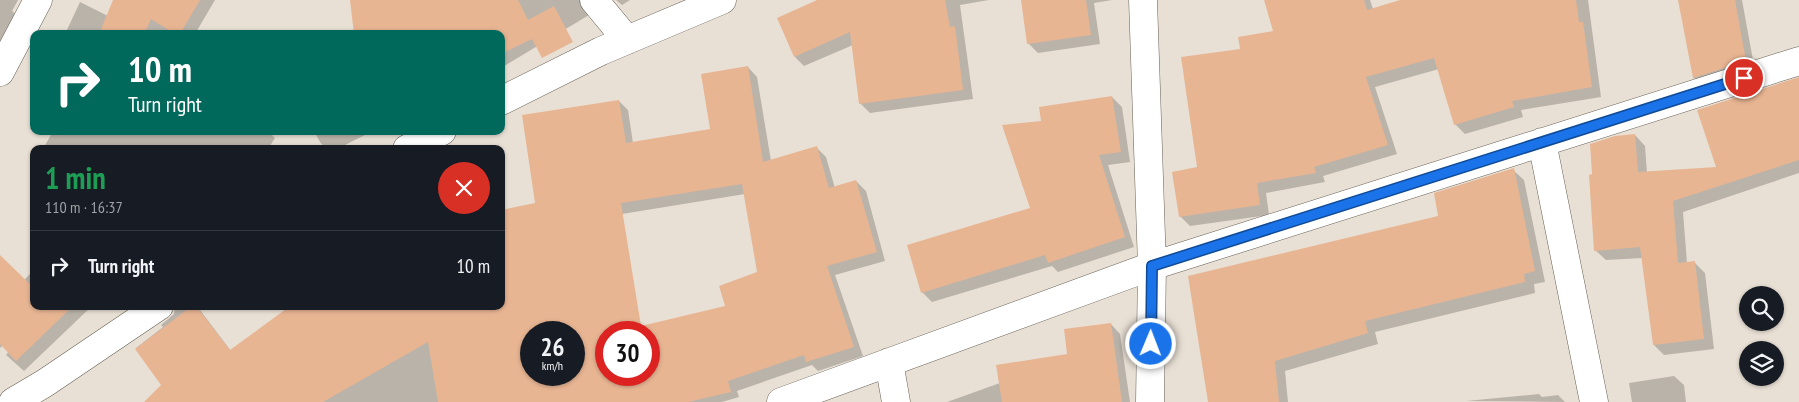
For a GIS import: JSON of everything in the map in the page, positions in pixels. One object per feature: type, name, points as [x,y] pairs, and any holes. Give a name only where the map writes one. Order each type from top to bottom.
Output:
[{"type":"street","points":[[0,72],[38,0]]},
{"type":"street","points":[[594,0],[627,40]]},
{"type":"street","points":[[505,99],[601,51],[722,0]]},
{"type":"street","points":[[1143,0],[1152,266],[1150,402]]},
{"type":"street","points":[[781,402],[1152,266],[1799,61]]},
{"type":"street","points":[[415,145],[434,135]]},
{"type":"street","points":[[1542,142],[1594,402]]},
{"type":"street","points":[[13,402],[45,383],[153,310]]},
{"type":"street","points":[[889,362],[896,402]]},
{"type":"building","points":[[113,0],[200,0],[182,30],[169,30],[151,19],[146,30],[101,30]]},
{"type":"building","points":[[350,0],[518,0],[528,20],[554,6],[573,42],[542,58],[532,39],[505,52],[505,30],[354,30]]},
{"type":"building","points":[[817,0],[945,0],[950,27],[955,26],[963,90],[859,104],[850,32],[794,57],[777,18]]},
{"type":"building","points":[[1021,0],[1086,0],[1091,35],[1027,44]]},
{"type":"building","points":[[1264,0],[1364,0],[1367,10],[1400,0],[1576,0],[1579,22],[1583,22],[1592,87],[1512,101],[1514,107],[1454,125],[1434,58],[1366,77],[1388,145],[1314,167],[1316,173],[1257,183],[1260,205],[1179,217],[1172,172],[1197,167],[1181,57],[1240,49],[1238,37],[1273,31]]},
{"type":"building","points":[[1678,0],[1735,0],[1746,61],[1693,78]]},
{"type":"building","points":[[748,66],[763,162],[817,146],[829,188],[856,180],[877,252],[827,266],[854,347],[806,362],[804,355],[728,381],[731,392],[688,402],[438,402],[428,342],[323,402],[144,402],[161,385],[135,349],[187,310],[199,310],[230,350],[285,310],[505,310],[505,209],[535,203],[522,115],[619,100],[626,143],[710,129],[701,74]],"holes":[[[742,184],[757,272],[719,286],[725,306],[660,321],[660,386],[595,386],[595,321],[640,321],[621,203]]]},
{"type":"building","points":[[1799,77],[1799,160],[1673,201],[1678,263],[1695,261],[1704,339],[1653,345],[1640,247],[1594,251],[1589,175],[1592,174],[1590,144],[1615,136],[1635,134],[1638,172],[1716,167],[1697,110]]},
{"type":"building","points":[[1112,96],[1121,152],[1099,155],[1125,237],[1048,263],[1045,255],[921,293],[907,245],[1030,208],[1002,125],[1041,121],[1039,107]]},
{"type":"building","points":[[1514,168],[1535,271],[1524,274],[1525,282],[1365,321],[1368,333],[1275,361],[1279,402],[1208,402],[1188,276],[1438,216],[1434,193]]},
{"type":"building","points":[[0,255],[30,284],[30,310],[69,310],[16,361],[0,344]]},
{"type":"building","points":[[1111,323],[1122,402],[1002,402],[996,365],[1067,354],[1064,329]]},
{"type":"route","points":[[1151,344],[1152,266],[1744,78]]}]
